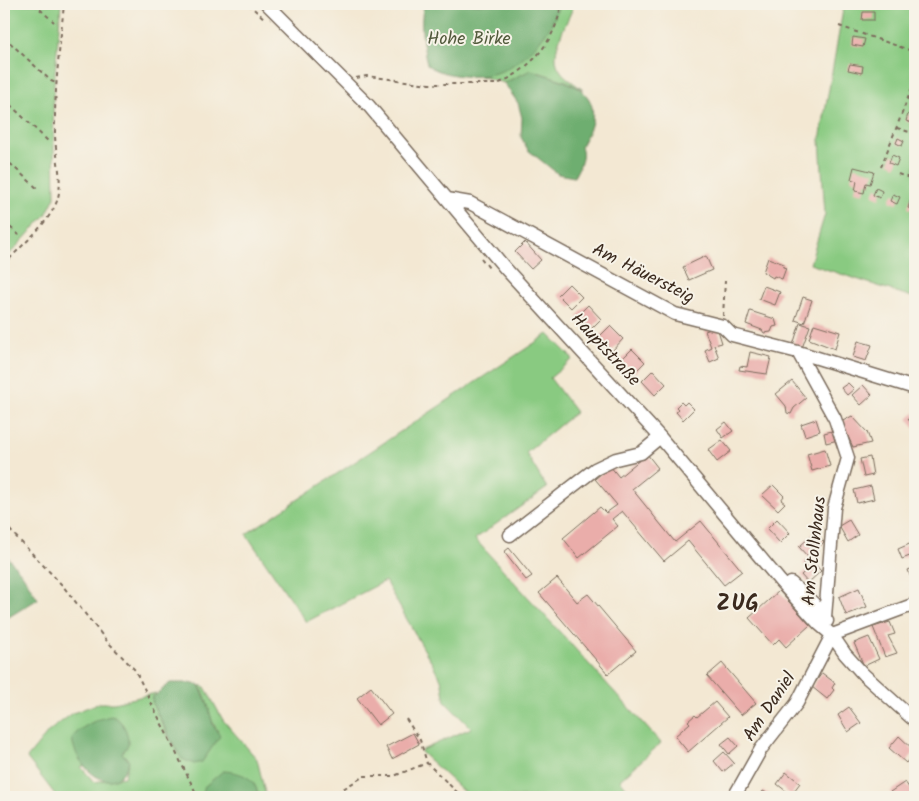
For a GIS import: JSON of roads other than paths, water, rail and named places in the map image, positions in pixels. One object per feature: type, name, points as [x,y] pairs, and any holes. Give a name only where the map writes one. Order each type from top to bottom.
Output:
[{"type":"street","name":"Hauptstraße","points":[[267,4],[344,79],[516,280],[660,437],[780,581],[819,624],[832,635],[845,654],[863,674],[915,721]]},
{"type":"street","name":"Am Häuersteig","points":[[447,199],[470,203],[675,314],[915,388]]},
{"type":"street","name":"Am Stollnhaus","points":[[798,352],[835,419],[848,458],[834,508],[825,617]]},
{"type":"street","points":[[510,534],[595,469],[616,458],[641,453],[660,437]]},
{"type":"street","points":[[780,581],[793,584],[825,617],[832,635],[915,604]]},
{"type":"street","name":"Am Daniel","points":[[734,797],[761,749],[797,704],[832,635]]},
{"type":"district","name":"ZUG","points":[[738,604]]},
{"type":"park label","name":"Hohe Birke","points":[[469,39]]}]
